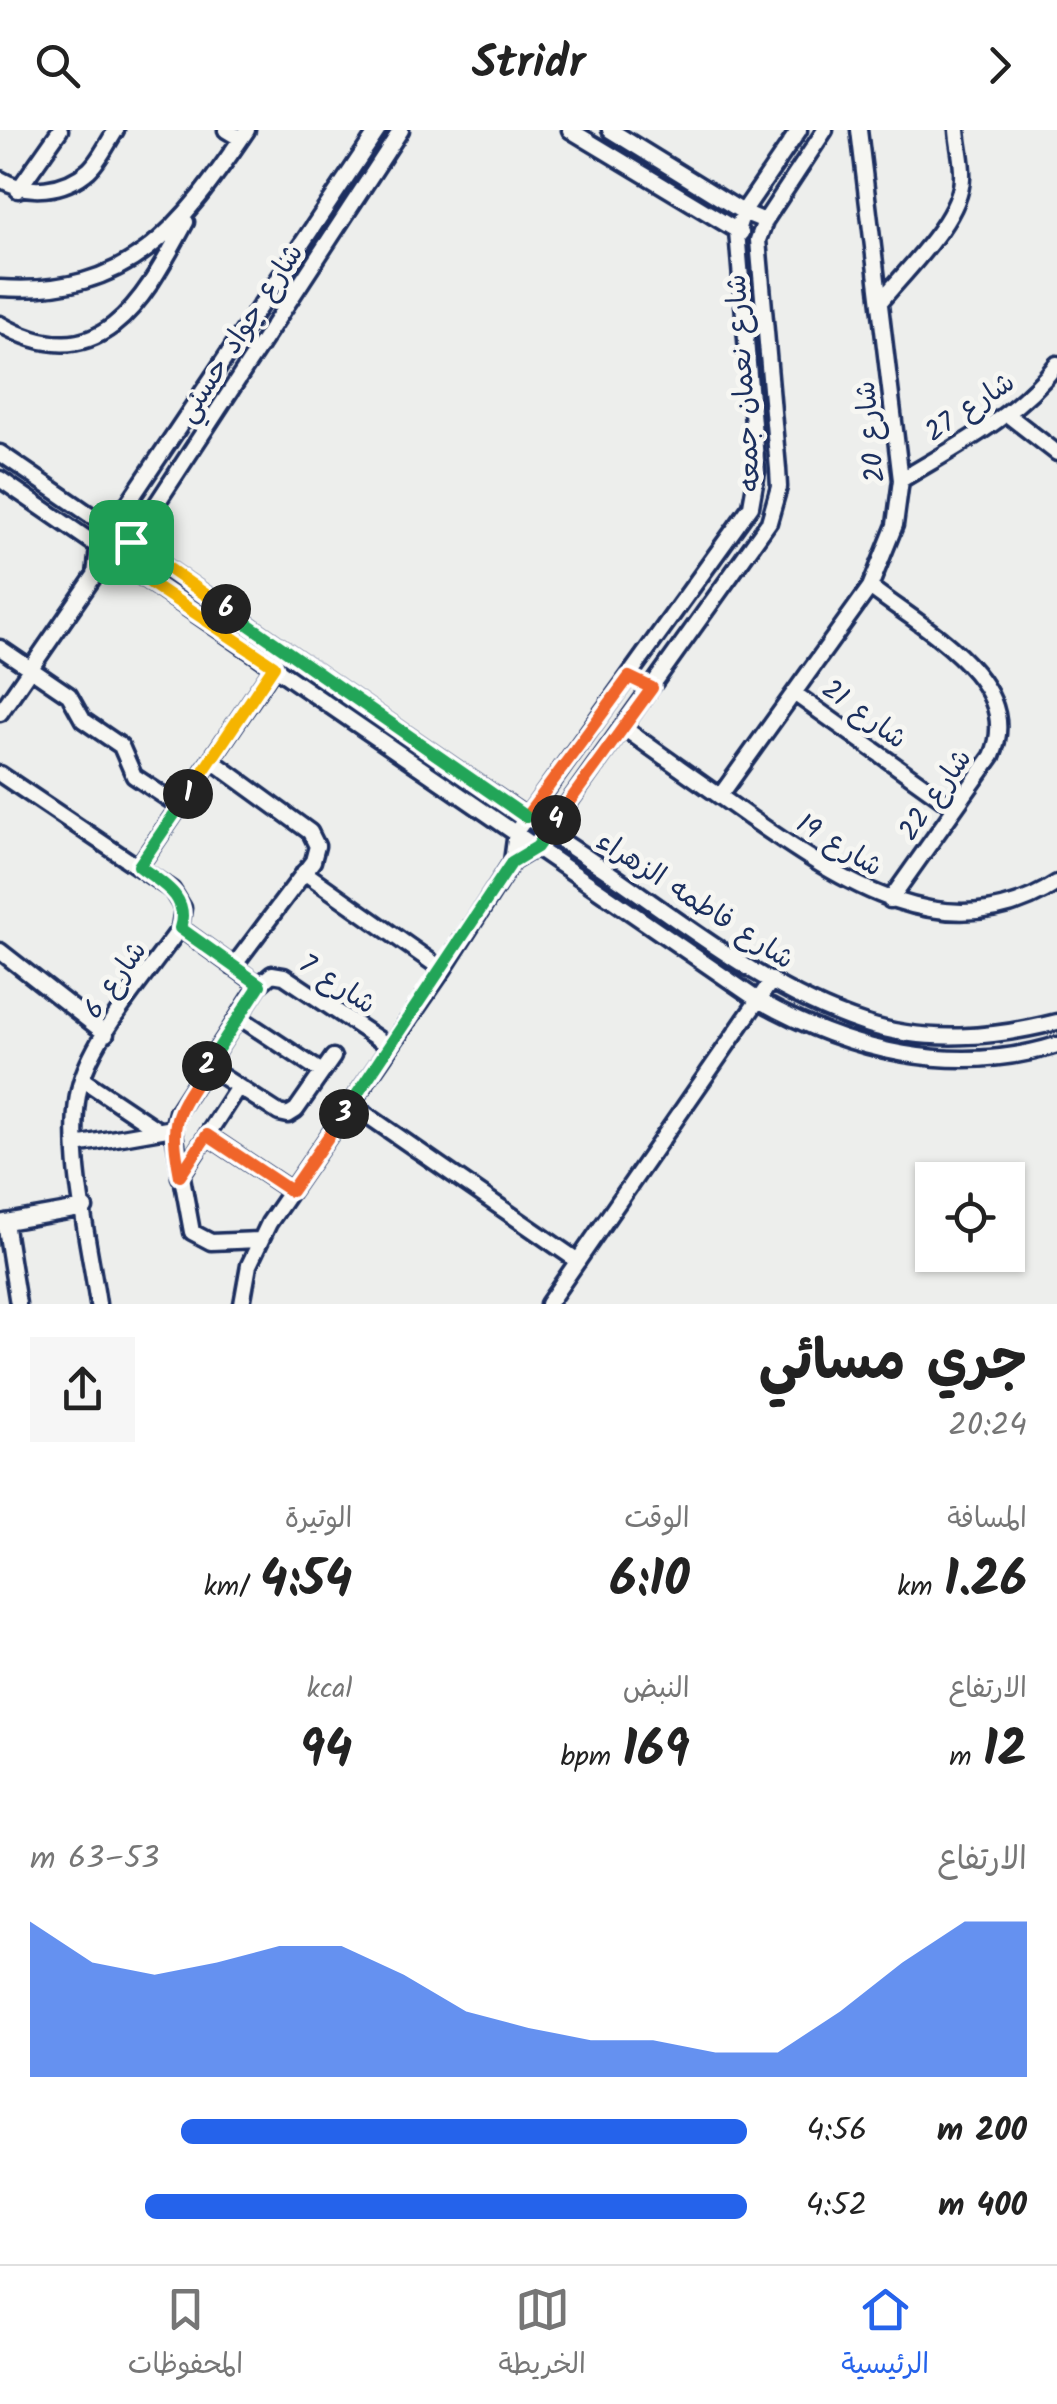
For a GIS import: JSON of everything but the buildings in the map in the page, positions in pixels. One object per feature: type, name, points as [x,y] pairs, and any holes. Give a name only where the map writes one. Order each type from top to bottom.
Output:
[{"type":"street","points":[[18,190],[60,130]]},
{"type":"street","points":[[0,179],[18,190],[56,186],[90,169],[116,130]]},
{"type":"street","points":[[0,324],[46,342],[70,342],[115,326],[148,291],[193,209],[244,135],[226,130]]},
{"type":"street","name":"شارع جواد حسني","points":[[98,548],[378,130]]},
{"type":"street","name":"شارع جواد حسني","points":[[118,561],[401,130]]},
{"type":"street","points":[[570,130],[758,240]]},
{"type":"street","points":[[610,130],[743,212],[765,221]]},
{"type":"street","name":"شارع نعمان جمعه","points":[[242,1304],[259,1240],[512,862],[516,832],[742,523],[756,489],[737,231],[743,212],[799,130]]},
{"type":"street","name":"شارع نعمان جمعه","points":[[512,862],[537,847],[769,522],[779,487],[758,240],[765,221],[825,130]]},
{"type":"street","name":"شارع 20","points":[[720,796],[870,587],[892,535],[901,480],[859,130]]},
{"type":"street","points":[[880,302],[934,236],[958,199],[962,180],[957,130]]},
{"type":"street","points":[[0,288],[49,288],[104,274],[152,246],[193,209]]},
{"type":"street","name":"شارع 27","points":[[901,480],[1008,415],[1034,393],[1057,364]]},
{"type":"street","points":[[1008,415],[1057,453]]},
{"type":"street","name":"شارع فاطمه الزهراء","points":[[0,452],[526,818],[772,980],[860,1022],[909,1034],[968,1037],[1057,1022]]},
{"type":"street","name":"شارع فاطمه الزهراء","points":[[0,479],[758,1000],[831,1036],[894,1053],[990,1057],[1053,1051]]},
{"type":"street","points":[[95,575],[98,548]]},
{"type":"street","points":[[0,713],[95,575],[118,561]]},
{"type":"street","name":"شارع 22","points":[[870,587],[978,672],[995,698],[999,713],[997,744],[890,900]]},
{"type":"street","points":[[665,627],[689,638]]},
{"type":"street","points":[[0,648],[69,695],[83,720],[121,746],[134,776],[179,806]]},
{"type":"street","points":[[139,866],[274,666]]},
{"type":"street","points":[[629,677],[652,688]]},
{"type":"street","name":"شارع 21","points":[[794,693],[955,808]]},
{"type":"street","name":"شارع 19","points":[[624,728],[841,880],[890,900],[926,908],[988,908],[1022,901],[1057,883]]},
{"type":"street","points":[[211,760],[310,832],[316,854],[233,967]]},
{"type":"street","name":"شارع 6","points":[[0,774],[139,866],[179,898],[183,908],[180,928],[106,1034],[82,1078],[75,1111],[76,1145],[98,1304]]},
{"type":"street","points":[[304,872],[443,970]]},
{"type":"street","points":[[180,928],[260,985],[177,1112],[173,1128],[188,1225],[197,1238],[211,1242],[259,1240]]},
{"type":"street","points":[[0,951],[106,1034]]},
{"type":"street","name":"شارع 7","points":[[260,985],[272,974],[284,976],[390,1047]]},
{"type":"street","points":[[548,1304],[772,980]]},
{"type":"street","points":[[239,1017],[322,1072]]},
{"type":"street","points":[[206,1066],[279,1114],[288,1115],[296,1110],[333,1056]]},
{"type":"street","points":[[82,1078],[156,1128]]},
{"type":"street","points":[[180,1176],[238,1087]]},
{"type":"street","points":[[351,1104],[578,1261]]},
{"type":"street","points":[[76,1145],[173,1128]]},
{"type":"street","points":[[207,1135],[291,1191]]},
{"type":"street","points":[[18,1304],[3,1222],[85,1208]]},
{"type":"route","points":[[131,542],[526,818],[629,677],[652,688],[537,847],[512,862],[291,1191],[207,1135],[180,1176],[173,1136],[177,1112],[260,985],[180,928],[183,908],[179,898],[139,866],[274,666],[118,561],[131,542]]}]
